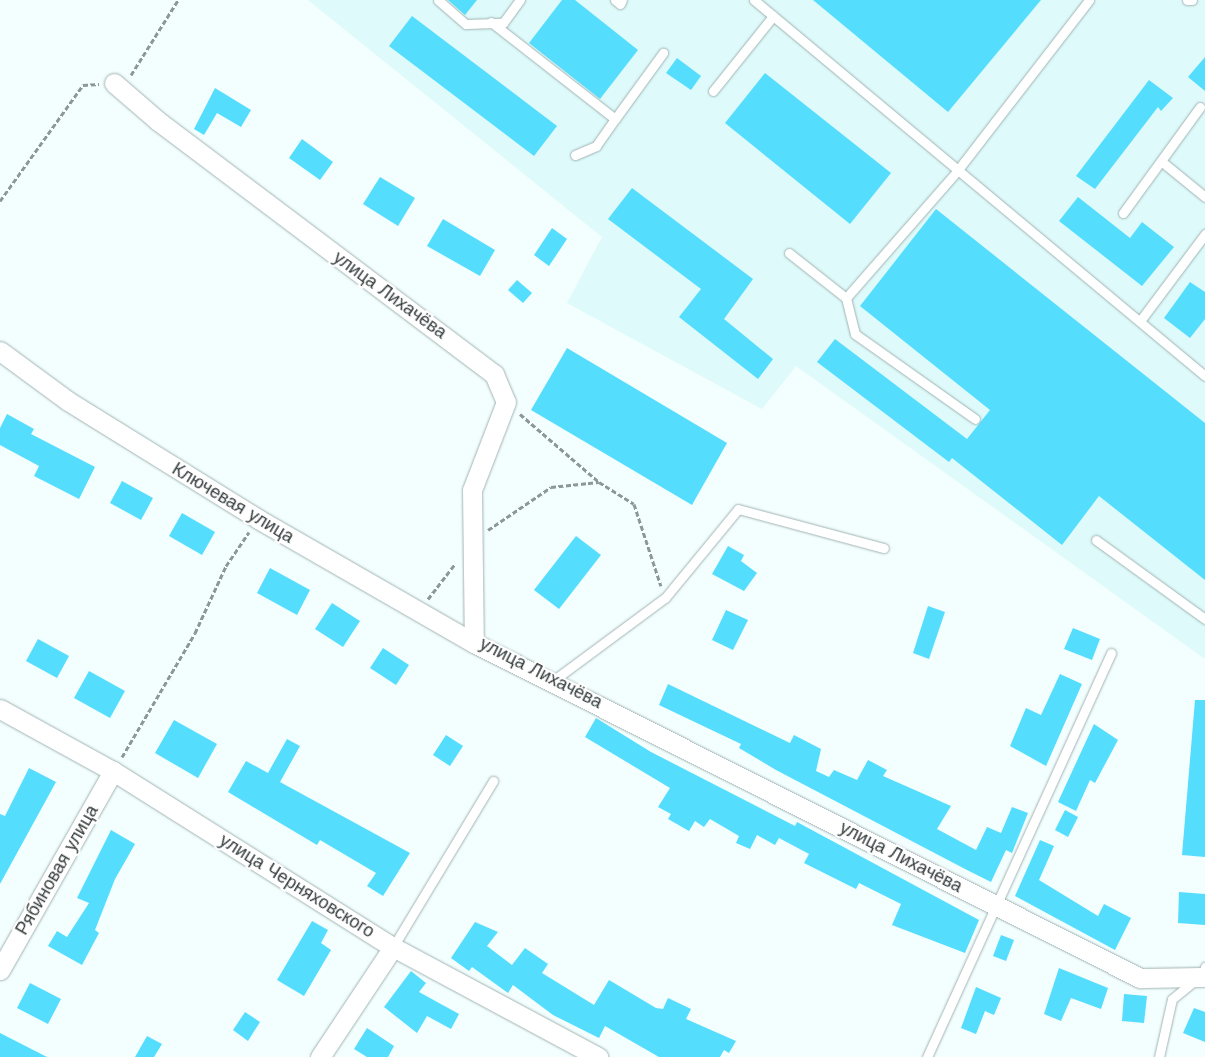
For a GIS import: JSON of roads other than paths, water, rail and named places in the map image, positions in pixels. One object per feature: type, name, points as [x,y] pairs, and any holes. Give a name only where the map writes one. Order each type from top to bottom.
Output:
[{"type":"street","name":"улица Лихачёва","points":[[114,83],[331,253],[466,350],[494,374],[506,402],[472,490],[474,643],[554,680],[1140,978],[1204,973]]},
{"type":"street","name":"Ключевая улица","points":[[0,351],[68,401],[258,519],[474,643]]},
{"type":"street","name":"улица Черняховского","points":[[0,709],[113,771],[394,947],[598,1057]]},
{"type":"street","name":"Рябиновая улица","points":[[0,970],[113,771]]},
{"type":"street","points":[[320,1057],[394,947]]},
{"type":"lane","points":[[438,0],[466,24],[503,23],[520,0]]},
{"type":"lane","points":[[615,0],[622,0]]},
{"type":"lane","points":[[754,0],[957,171],[1140,321],[1204,370]]},
{"type":"lane","points":[[846,298],[957,171],[1089,0]]},
{"type":"lane","points":[[1187,0],[1192,0]]},
{"type":"lane","points":[[713,91],[773,16]]},
{"type":"lane","points":[[492,22],[615,119]]},
{"type":"lane","points":[[575,155],[596,146],[663,53]]},
{"type":"lane","points":[[1124,213],[1200,107]]},
{"type":"lane","points":[[1161,161],[1205,197]]},
{"type":"lane","points":[[1140,321],[1205,234]]},
{"type":"lane","points":[[789,252],[846,298],[854,334],[975,419]]},
{"type":"lane","points":[[554,680],[665,598],[738,509],[884,548]]},
{"type":"lane","points":[[1096,540],[1205,619]]},
{"type":"lane","points":[[927,1057],[995,904],[1111,653]]},
{"type":"lane","points":[[394,947],[493,781]]},
{"type":"lane","points":[[1159,1057],[1172,999],[1204,973]]}]
